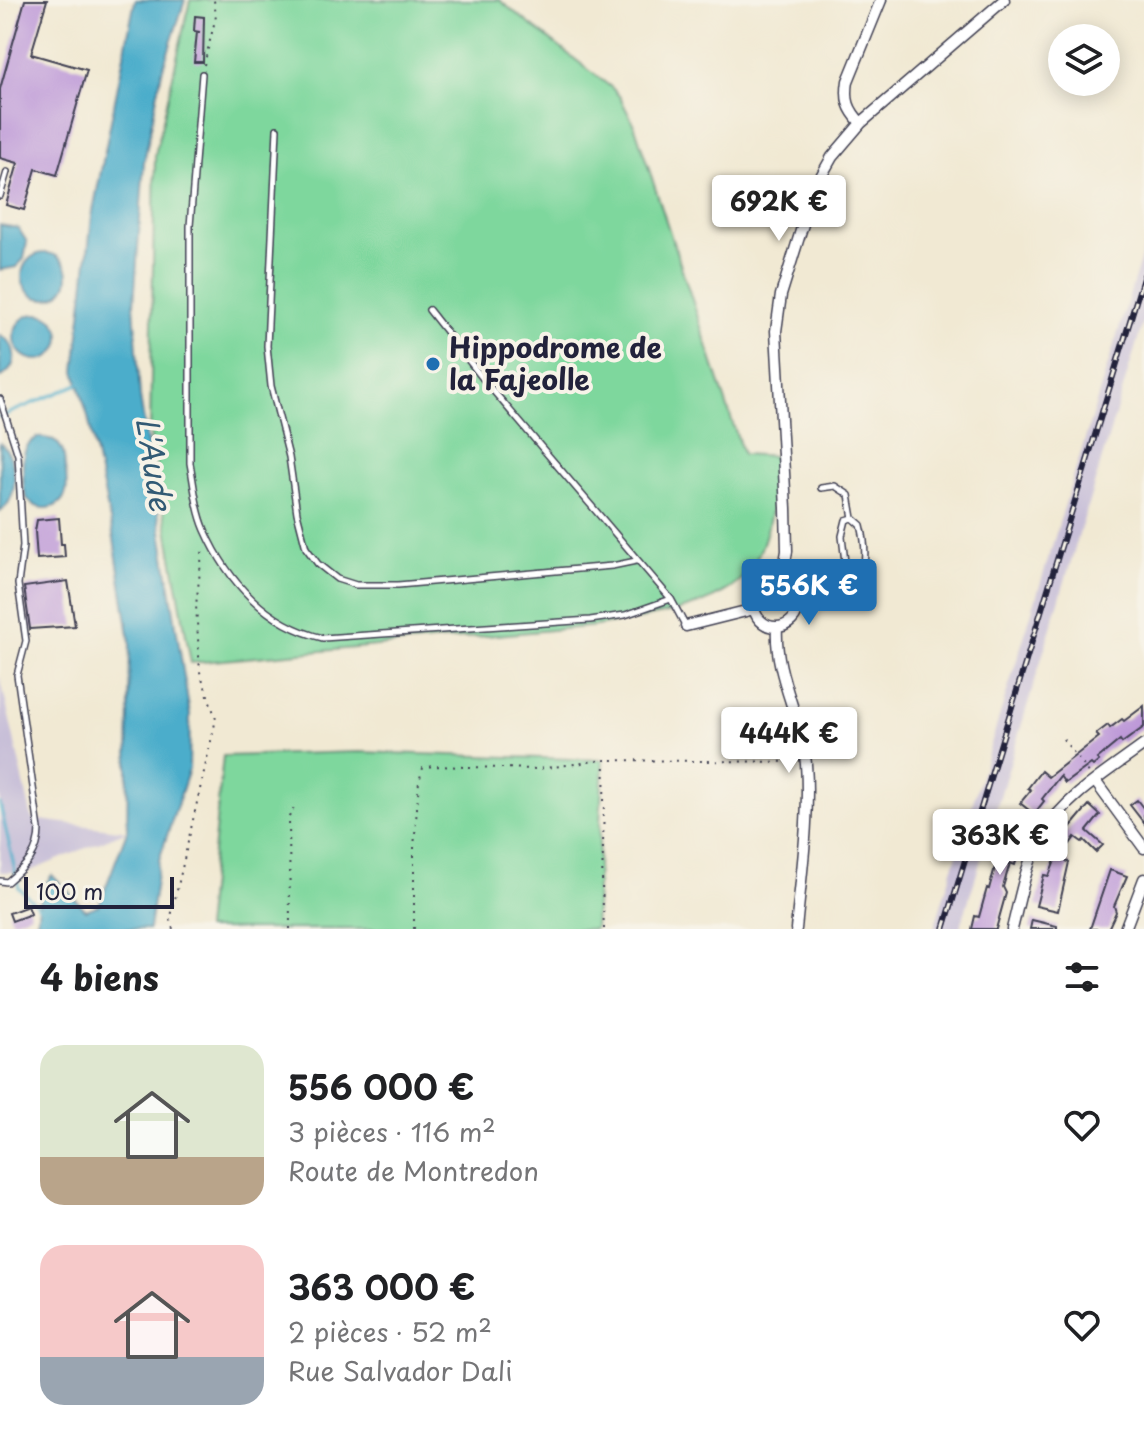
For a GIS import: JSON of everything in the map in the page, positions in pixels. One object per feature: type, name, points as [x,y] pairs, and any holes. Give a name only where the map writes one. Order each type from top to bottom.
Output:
[{"type":"street","points":[[861,123],[847,104],[848,81],[881,0]]},
{"type":"street","points":[[781,584],[787,551],[787,522],[776,331],[781,295],[819,180],[832,157],[861,123],[1004,0]]},
{"type":"street","points":[[767,585],[788,587],[796,595],[798,604],[791,622],[777,627],[762,623],[754,609],[755,599],[767,585]]},
{"type":"street","points":[[686,626],[754,609]]},
{"type":"street","points":[[777,627],[780,664],[800,728],[806,762],[804,841],[796,929]]},
{"type":"street","points":[[1012,929],[1025,879],[1041,836],[1070,801],[1144,745]]},
{"type":"street","points":[[1095,781],[1144,848]]},
{"type":"street","points":[[1125,929],[1144,879]]},
{"type":"lane","points":[[202,74],[190,226],[190,463],[205,529],[231,574],[259,608],[286,627],[323,638],[590,620],[625,615],[671,599]]},
{"type":"lane","points":[[277,129],[267,346],[271,386],[289,457],[297,513],[306,548],[318,564],[337,579],[356,585],[398,585],[612,566],[636,561]]},
{"type":"lane","points":[[0,196],[7,172]]},
{"type":"lane","points":[[429,310],[636,561],[671,599],[686,626]]},
{"type":"lane","points":[[0,399],[18,455],[23,546],[18,584],[26,641],[17,675],[39,829],[39,847],[27,865],[3,881]]},
{"type":"lane","points":[[798,604],[825,604],[851,587],[864,565],[861,525],[853,518],[849,495],[835,486],[821,488]]},
{"type":"lane","points":[[835,597],[846,571],[842,536],[846,520],[853,518]]},
{"type":"path","points":[[202,74],[216,16],[214,0]]},
{"type":"path","points":[[173,929],[170,921],[216,719],[200,672],[196,605],[205,529]]},
{"type":"path","points":[[1063,739],[1095,781]]},
{"type":"path","points":[[604,929],[605,760]]},
{"type":"path","points":[[414,929],[414,848],[419,781],[423,768],[538,769],[605,760],[806,762]]},
{"type":"path","points":[[290,929],[289,817],[296,804]]},
{"type":"shaded area","points":[[1144,248],[1144,319],[960,929],[934,929]]},
{"type":"shaded area","points":[[0,676],[32,819],[127,831],[28,872],[0,872]]},
{"type":"green space","name":"Hippodrome de la Fajeolle","points":[[190,0],[499,0],[612,88],[635,127],[743,454],[774,456],[773,502],[768,525],[759,554],[746,574],[733,586],[697,604],[655,616],[596,626],[191,663],[150,434],[155,155]]},
{"type":"green space","points":[[359,752],[603,760],[595,929],[205,929],[223,756]]},
{"type":"water","points":[[135,0],[185,0],[162,71],[144,162],[134,304],[140,397],[190,715],[189,769],[159,860],[149,929],[36,929],[41,890],[52,875],[86,910],[99,905],[127,831],[130,641],[114,539],[75,371],[92,216]]},
{"type":"water","points":[[0,225],[18,228],[27,242],[24,259],[16,267],[0,270]]},
{"type":"water","points":[[45,253],[61,260],[68,276],[61,292],[45,299],[29,292],[22,276],[29,260]]},
{"type":"water","points":[[37,314],[53,321],[60,337],[53,353],[37,360],[21,353],[14,337],[21,321]]},
{"type":"water","points":[[0,335],[11,345],[14,356],[11,368],[0,378]]},
{"type":"water","points":[[39,437],[54,440],[62,449],[64,459],[66,492],[60,503],[49,508],[31,503],[25,495],[24,453],[28,445]]},
{"type":"water","points":[[0,443],[6,449],[13,467],[14,488],[11,498],[0,511]]},
{"type":"building","points":[[25,0],[47,0],[31,54],[87,70],[57,175],[36,169],[24,210],[6,205],[18,163],[0,158],[0,89]]},
{"type":"building","points":[[195,16],[204,17],[203,62],[194,62],[197,32],[200,32],[194,31]]},
{"type":"building","points":[[59,518],[65,557],[37,559],[37,520]]},
{"type":"building","points":[[68,581],[75,626],[30,629],[24,587]]},
{"type":"building","points":[[1144,706],[1144,727],[1122,743],[1120,740],[1093,766],[1091,764],[1065,783],[1060,776],[1034,814],[1020,803],[1041,771],[1048,777],[1099,737],[1096,734],[1108,725],[1110,728],[1122,719],[1124,721]]},
{"type":"building","points":[[1137,800],[1144,809],[1144,823],[1130,805]]},
{"type":"building","points":[[1089,805],[1100,815],[1087,831],[1103,845],[1096,852],[1084,840],[1082,842],[1075,837],[1070,844],[1062,837]]},
{"type":"building","points":[[1009,816],[1022,820],[1018,843],[1021,844],[1015,865],[1010,863],[996,929],[972,929],[989,889]]},
{"type":"building","points":[[1056,858],[1069,862],[1058,911],[1036,906],[1044,875],[1049,876]]},
{"type":"building","points":[[1110,870],[1127,876],[1114,906],[1116,912],[1108,929],[1090,929]]},
{"type":"building","points":[[28,906],[31,914],[12,921],[9,913]]},
{"type":"building","points":[[1032,920],[1057,926],[1057,929],[1030,929]]},
{"type":"waterway","points":[[0,417],[81,383]]},
{"type":"waterway","points":[[0,804],[19,888],[40,908]]},
{"type":"railway","points":[[944,929],[1144,275]]},
{"type":"place","name":"Hippodrome de la Fajeolle","points":[[433,364]]},
{"type":"water label","name":"L'Aude","points":[[153,464]]}]
